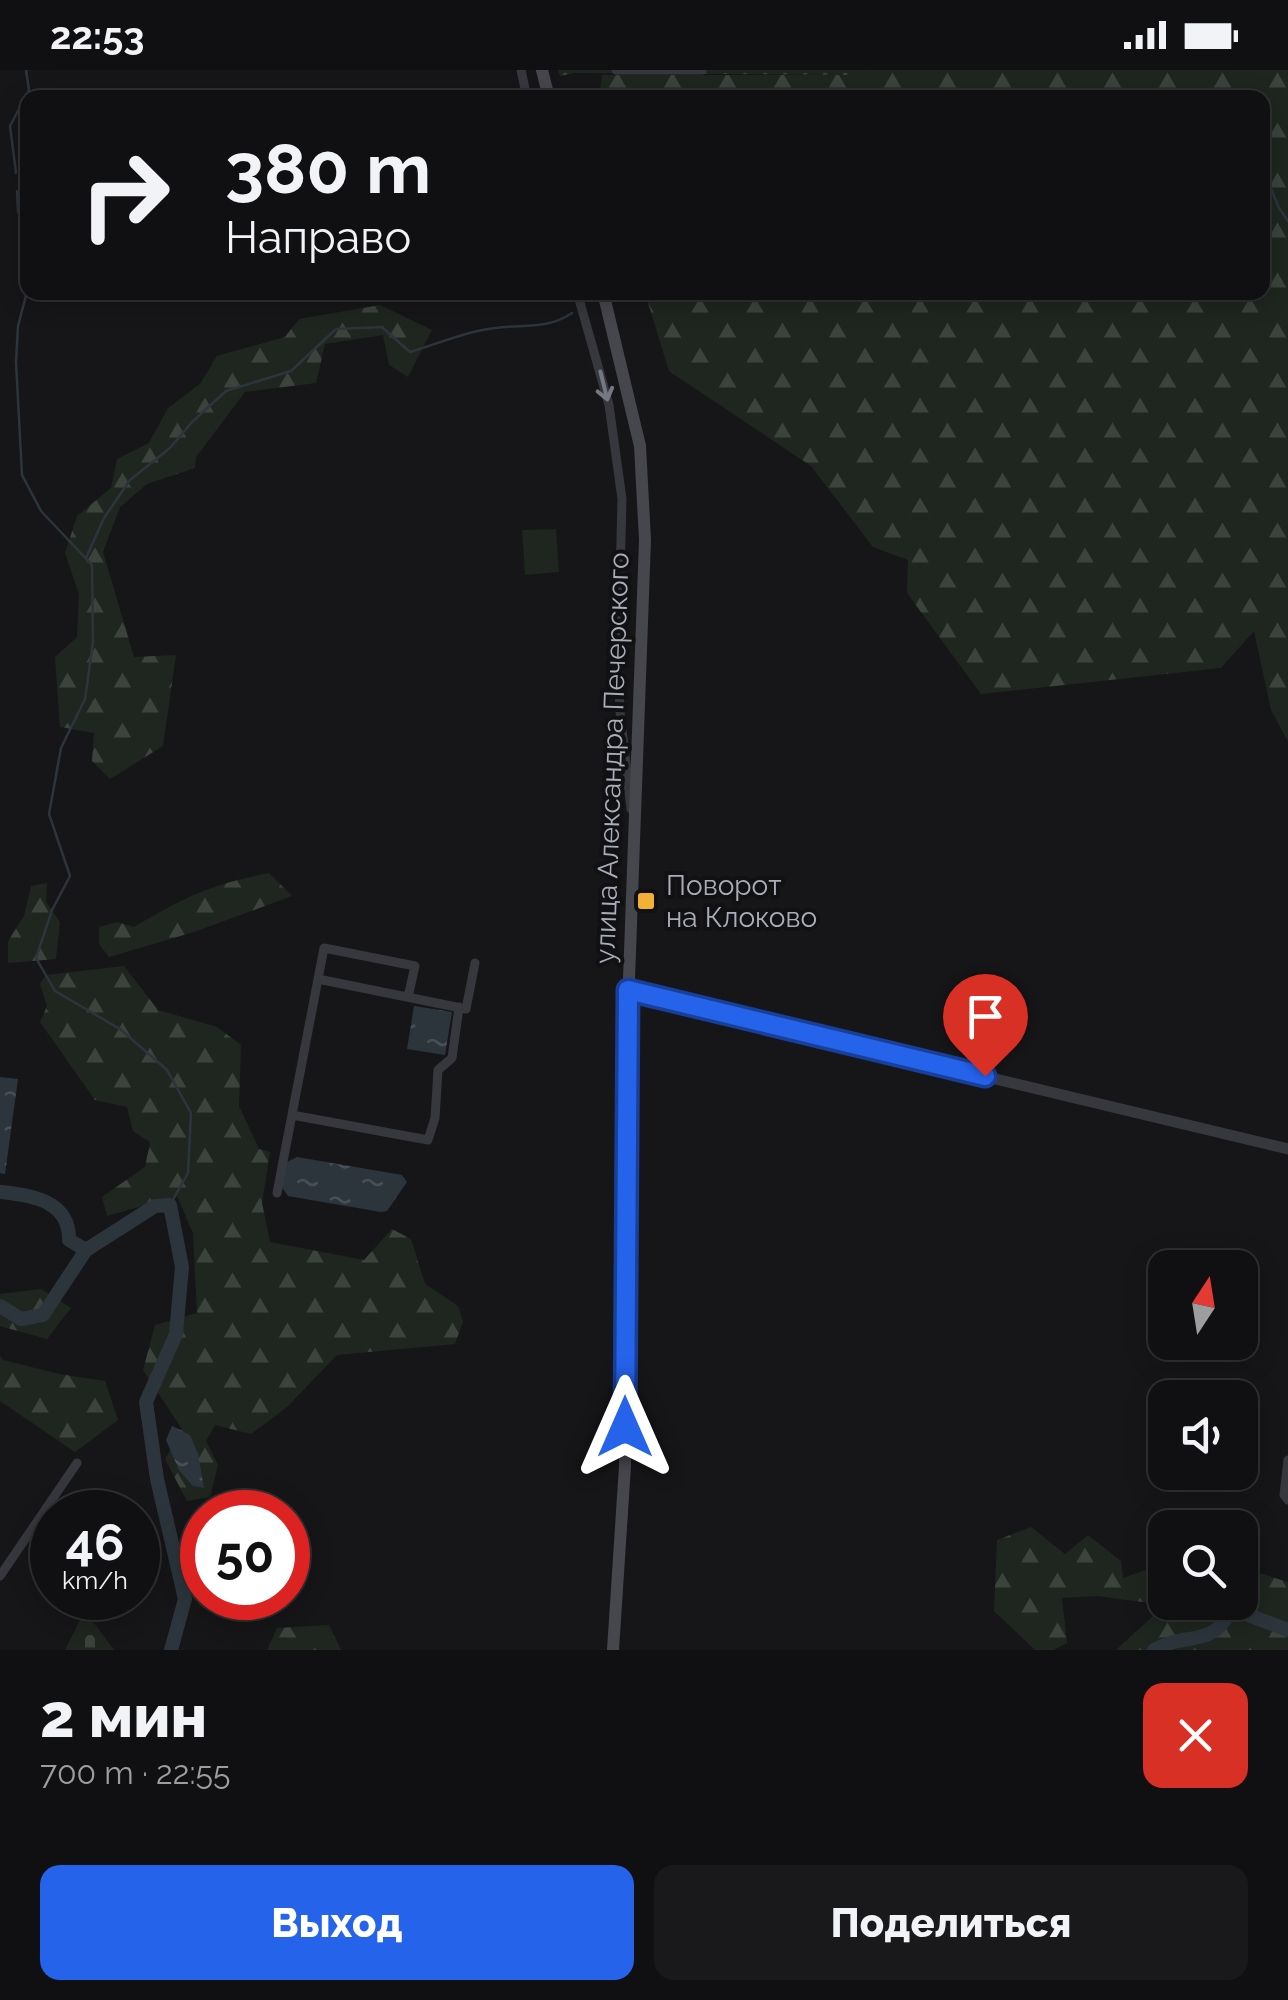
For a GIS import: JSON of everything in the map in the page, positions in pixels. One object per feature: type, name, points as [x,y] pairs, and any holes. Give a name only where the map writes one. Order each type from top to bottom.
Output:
[{"type":"main road","name":"улица Александра Печерского","points":[[605,300],[632,402],[644,489],[628,990],[625,1466],[613,1650]]},
{"type":"street","points":[[616,70],[702,70]]},
{"type":"street","points":[[580,300],[609,405],[622,499],[618,661],[633,834]]},
{"type":"street","points":[[277,1193],[324,948],[415,966],[408,997]]},
{"type":"street","points":[[318,979],[466,1008],[474,963]]},
{"type":"street","points":[[628,990],[1288,1148]]},
{"type":"street","points":[[292,1115],[428,1140],[435,1118],[438,1070],[452,1058],[460,1007]]},
{"type":"street","points":[[1288,1460],[1284,1494],[1288,1500]]},
{"type":"street","points":[[0,1576],[76,1462]]},
{"type":"green space","points":[[558,70],[874,70],[856,75],[560,76]]},
{"type":"green space","points":[[874,70],[1288,70],[1288,741],[1271,710],[1254,631],[1221,668],[981,694],[907,593],[908,560],[873,547],[811,466],[669,371],[647,300],[1270,300],[1270,90],[600,90],[602,75],[856,75]]},
{"type":"green space","points":[[380,305],[432,330],[408,377],[389,365],[383,335],[325,344],[316,383],[245,392],[196,457],[195,468],[147,484],[120,507],[103,552],[134,657],[176,655],[163,746],[110,779],[92,761],[94,733],[60,727],[55,657],[77,637],[79,594],[65,553],[77,516],[111,488],[117,459],[149,443],[168,408],[200,384],[217,356],[285,337],[299,319]]},
{"type":"green space","points":[[556,529],[559,572],[525,575],[522,530]]},
{"type":"green space","points":[[269,873],[292,896],[194,932],[109,957],[99,944],[99,927],[117,922],[134,927],[199,893]]},
{"type":"green space","points":[[47,883],[46,902],[60,922],[56,959],[8,963],[8,941],[24,916],[31,886]]},
{"type":"green space","points":[[124,966],[158,1010],[217,1027],[241,1045],[239,1106],[259,1149],[270,1152],[262,1203],[270,1242],[364,1260],[392,1229],[411,1239],[425,1284],[458,1306],[463,1322],[455,1344],[337,1355],[287,1407],[251,1434],[215,1425],[206,1441],[218,1465],[212,1490],[181,1490],[165,1459],[182,1429],[143,1370],[155,1325],[197,1313],[193,1233],[177,1196],[107,1216],[102,1197],[145,1167],[150,1142],[133,1131],[127,1107],[95,1100],[40,1022],[47,1006],[40,984],[46,975]]},
{"type":"green space","points":[[41,1289],[71,1308],[47,1339],[0,1326],[0,1294]]},
{"type":"green space","points":[[0,1356],[59,1374],[105,1381],[118,1420],[75,1452],[0,1401]]},
{"type":"green space","points":[[1031,1527],[1065,1554],[1088,1535],[1121,1561],[1123,1578],[1148,1569],[1148,1603],[1097,1596],[1062,1598],[1067,1643],[1053,1650],[1035,1650],[994,1611],[997,1540]]},
{"type":"green space","points":[[1258,1573],[1288,1582],[1288,1650],[1116,1650],[1149,1620],[1258,1620]]},
{"type":"green space","points":[[80,1620],[94,1623],[114,1650],[65,1650]]},
{"type":"green space","points":[[329,1625],[341,1650],[267,1650],[277,1628]]},
{"type":"water","points":[[414,1006],[452,1012],[445,1055],[407,1049]]},
{"type":"water","points":[[0,1077],[18,1079],[5,1174],[0,1173]]},
{"type":"water","points":[[297,1157],[402,1175],[407,1182],[387,1211],[381,1212],[288,1196],[281,1186],[285,1163]]},
{"type":"water","points":[[172,1426],[190,1435],[204,1488],[193,1486],[179,1470],[166,1440]]},
{"type":"waterway","points":[[26,70],[29,90]]},
{"type":"waterway","points":[[16,173],[10,126],[20,107]]},
{"type":"waterway","points":[[1270,186],[1288,221]]},
{"type":"waterway","points":[[17,191],[20,217]]},
{"type":"waterway","points":[[25,300],[18,326],[16,362],[22,475],[41,511],[92,565],[93,642],[85,699],[61,748],[49,814],[70,876],[52,910],[36,958],[55,991],[120,1029],[167,1070],[191,1113],[188,1173],[170,1205]]},
{"type":"waterway","points":[[86,558],[104,518],[130,480],[170,448],[192,422],[226,391],[291,371],[336,329],[382,327],[410,352],[474,332],[544,324],[572,313]]},
{"type":"waterway","points":[[0,1192],[36,1198],[56,1208],[68,1227],[69,1240],[86,1250]]},
{"type":"waterway","points":[[0,1306],[21,1319],[43,1315],[86,1250],[155,1206],[170,1205],[182,1267],[176,1334],[146,1402],[157,1479],[185,1599],[171,1650]]},
{"type":"waterway","points":[[1154,1650],[1207,1635],[1224,1622],[1232,1609],[1288,1630]]},
{"type":"place","name":"Поворот на Клоково","points":[[646,901]]},
{"type":"route","points":[[625,1427],[628,990],[985,1076]]}]
